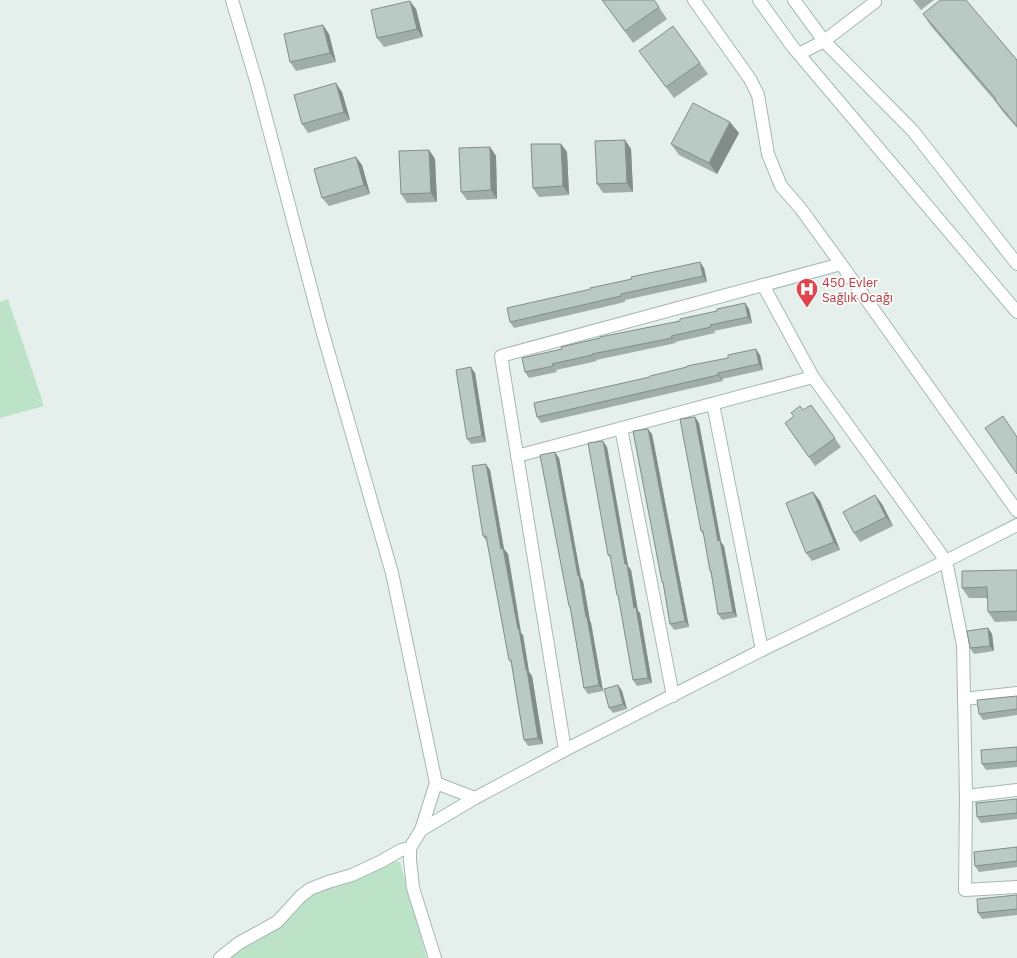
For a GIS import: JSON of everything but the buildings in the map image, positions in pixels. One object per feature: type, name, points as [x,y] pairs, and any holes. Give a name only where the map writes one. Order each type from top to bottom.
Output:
[{"type":"street","points":[[232,0],[257,84],[322,330],[392,573],[436,783],[421,830],[410,848],[413,888],[435,958]]},
{"type":"street","points":[[694,0],[750,79],[758,95],[768,154],[781,186],[801,209],[841,264],[1017,511]]},
{"type":"street","points":[[759,0],[799,54],[1017,312]]},
{"type":"street","points":[[794,0],[824,41],[913,131],[1017,264]]},
{"type":"street","points":[[799,54],[824,41],[874,2]]},
{"type":"street","points":[[565,750],[501,356],[841,264]]},
{"type":"street","points":[[763,285],[814,377],[946,562],[963,645],[966,796],[965,890],[1017,887]]},
{"type":"street","points":[[517,456],[814,377]]},
{"type":"street","points":[[713,404],[762,650]]},
{"type":"street","points":[[622,428],[673,696]]},
{"type":"street","points":[[421,830],[475,798],[565,750],[762,650],[946,562],[1017,525]]},
{"type":"street","points":[[964,699],[1017,693]]},
{"type":"street","points":[[436,783],[475,798]]},
{"type":"street","points":[[966,796],[1017,790]]},
{"type":"street","points":[[220,958],[239,942],[277,922],[301,896],[310,889],[352,875],[401,850],[410,848]]},
{"type":"green space","points":[[8,299],[44,406],[0,418],[0,302]]},
{"type":"green space","points":[[392,861],[400,862],[427,958],[229,958],[282,924],[308,897],[338,882]]},
{"type":"place","name":"450 Evler Sağlık Ocağı","points":[[807,308]]}]
